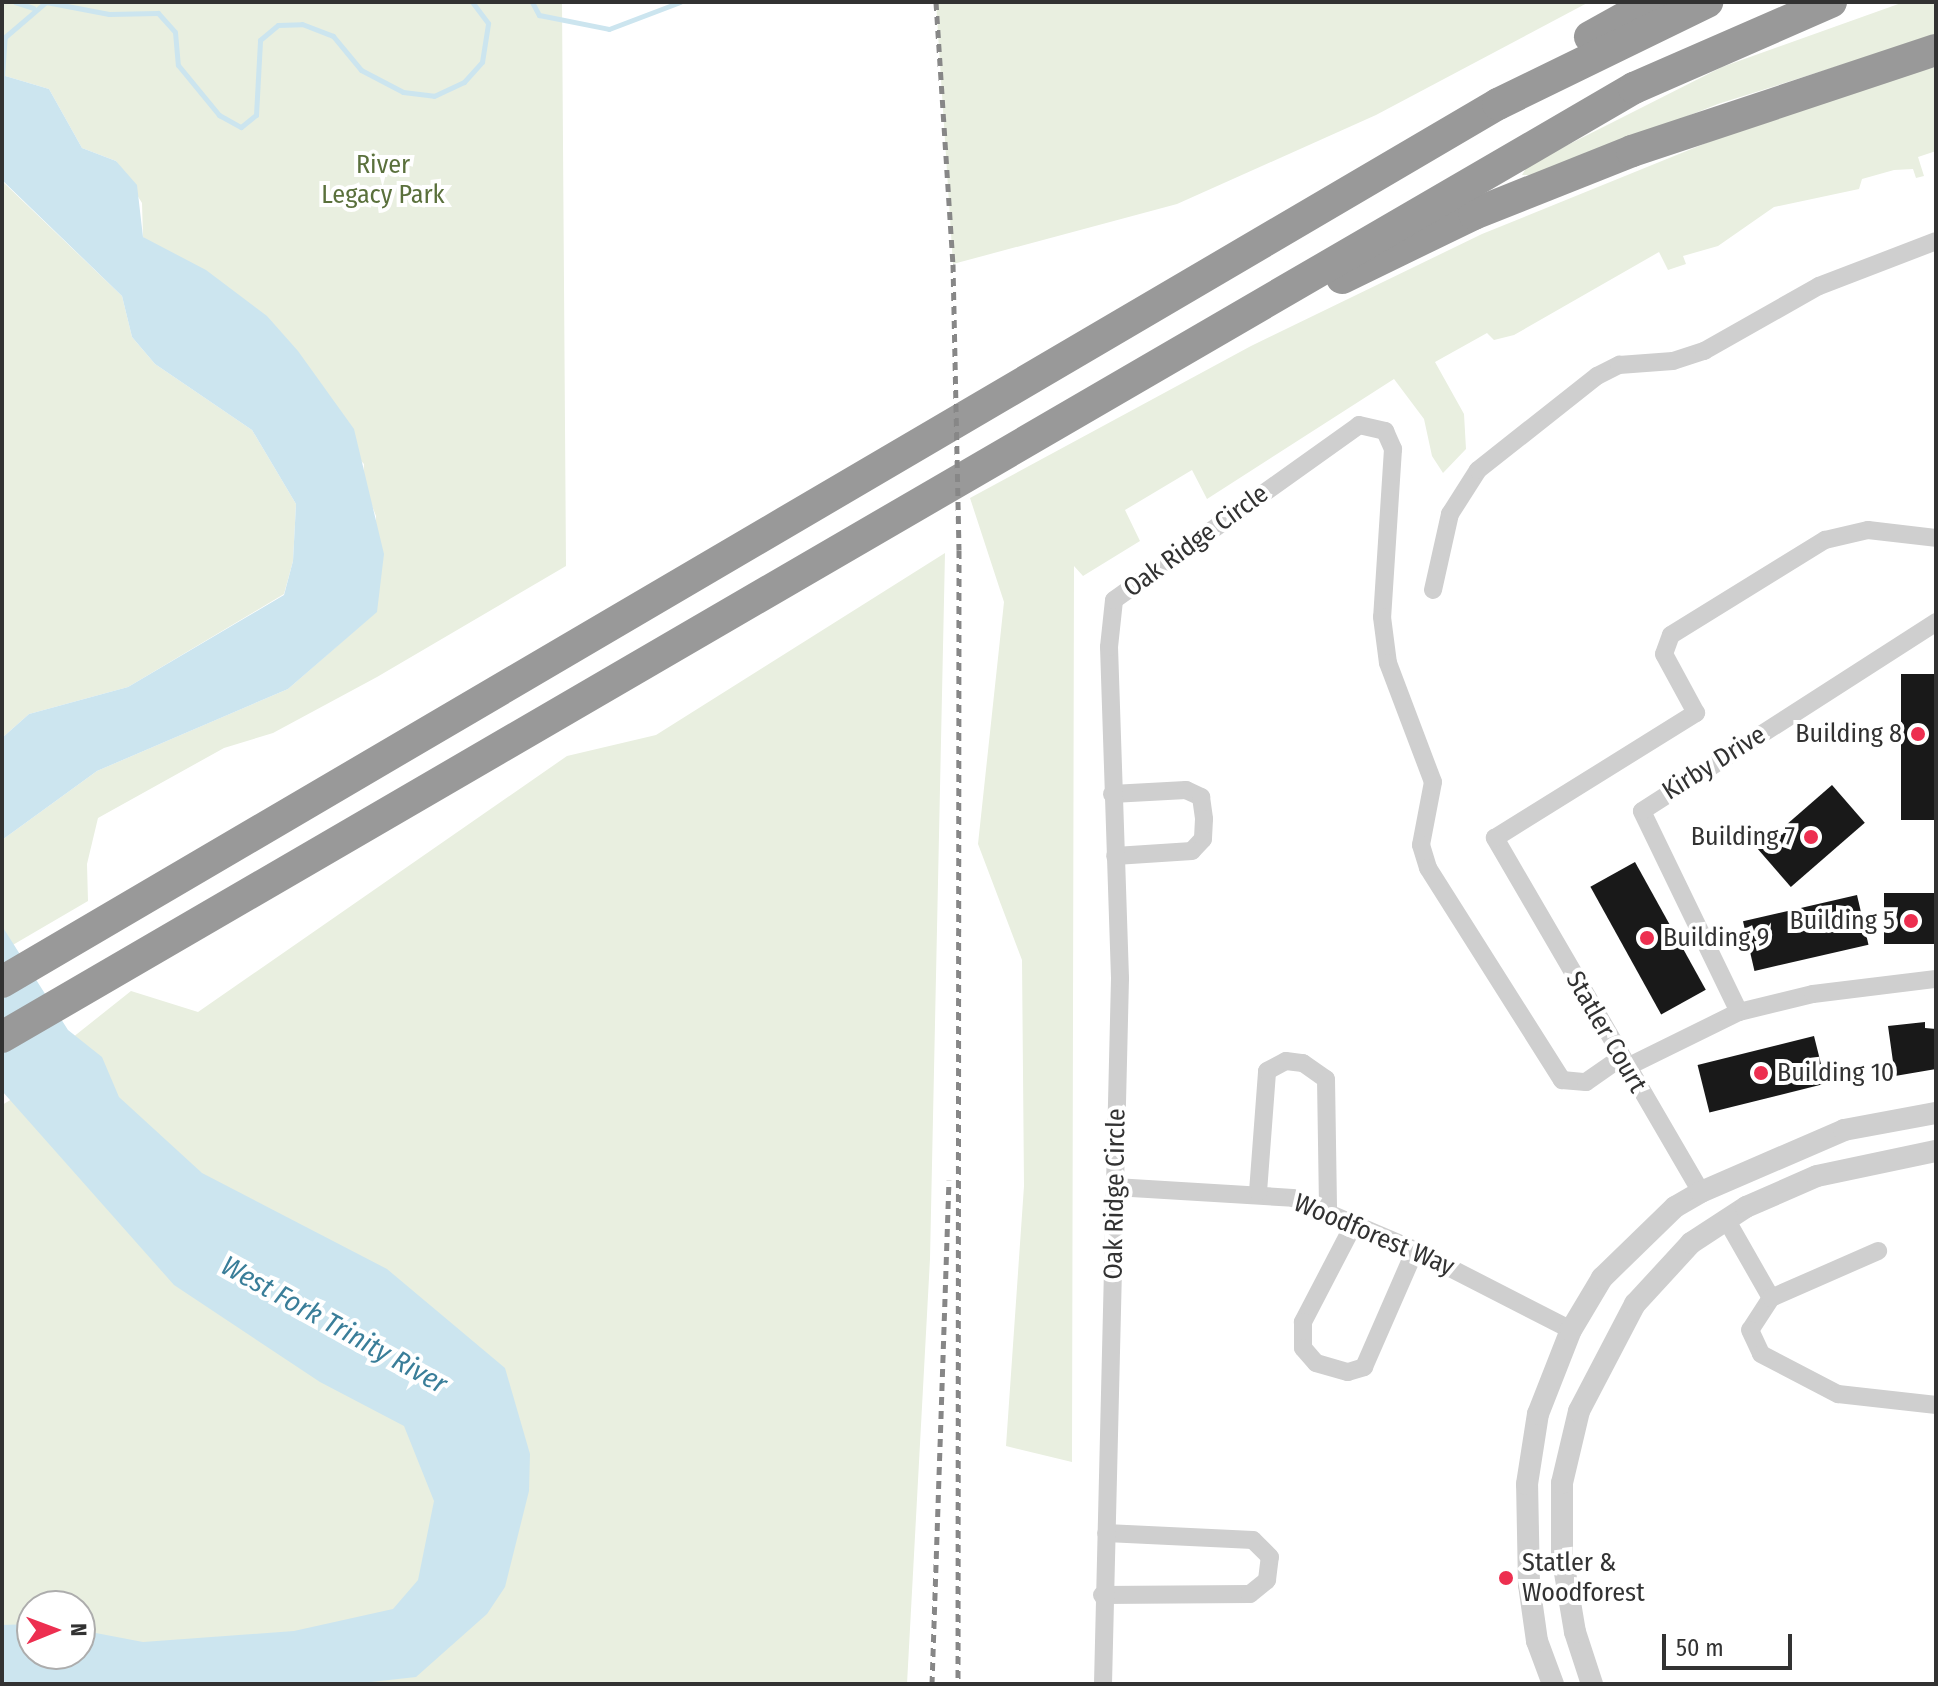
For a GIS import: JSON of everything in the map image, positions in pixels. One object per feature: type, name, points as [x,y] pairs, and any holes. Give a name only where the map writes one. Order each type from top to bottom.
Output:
[{"type":"highway","points":[[1554,75],[1594,32],[1653,2]]},
{"type":"highway","points":[[2,982],[1554,75],[1707,2]]},
{"type":"highway","points":[[2,1037],[1634,88],[1831,2]]},
{"type":"highway","points":[[1246,311],[1307,295],[1474,214],[1646,145],[1936,50]]},
{"type":"street","points":[[1433,590],[1450,514],[1478,470],[1597,376],[1619,365],[1673,361],[1704,351],[1819,286],[1936,241]]},
{"type":"street","name":"Oak Ridge Circle","points":[[1103,1684],[1102,1595],[1120,978],[1112,794],[1114,600],[1359,425],[1373,424],[1385,431],[1393,449],[1382,617],[1388,663],[1433,782],[1421,845],[1428,868],[1562,1080],[1586,1082],[1622,1063]]},
{"type":"street","name":"Statler Court","points":[[1726,1219],[1701,1192],[1622,1063],[1495,838],[1696,713],[1664,654],[1671,635],[1825,540],[1868,530],[1936,538]]},
{"type":"street","name":"Kirby Drive","points":[[1739,1012],[1642,811],[1936,622]]},
{"type":"street","points":[[1112,794],[1186,790],[1201,797],[1204,819],[1203,839],[1192,851],[1115,856]]},
{"type":"street","points":[[1622,1063],[1674,1044],[1739,1012],[1813,994],[1936,979]]},
{"type":"street","points":[[1258,1192],[1267,1071],[1286,1061],[1303,1063],[1326,1079],[1328,1212]]},
{"type":"street","points":[[1553,1684],[1537,1641],[1528,1571],[1527,1484],[1538,1414],[1571,1330],[1602,1278],[1675,1207],[1701,1192],[1844,1130],[1936,1113]]},
{"type":"street","points":[[1592,1684],[1575,1632],[1562,1555],[1562,1483],[1579,1411],[1606,1350],[1663,1268],[1726,1219],[1817,1176],[1936,1151]]},
{"type":"street","name":"Woodforest Way","points":[[1115,1187],[1258,1192],[1328,1212],[1415,1250],[1571,1330]]},
{"type":"street","points":[[1726,1219],[1771,1298]]},
{"type":"street","points":[[1355,1222],[1303,1322],[1303,1348],[1316,1363],[1348,1372],[1364,1367],[1415,1250]]},
{"type":"street","points":[[1878,1251],[1771,1298],[1750,1330],[1761,1354],[1838,1394],[1936,1405]]},
{"type":"street","points":[[1102,1595],[1250,1594],[1267,1580],[1270,1557],[1253,1540],[1106,1533]]},
{"type":"street","points":[[1537,1641],[1575,1632]]},
{"type":"green space","name":"River Legacy Park","points":[[2,2],[562,2],[566,566],[377,677],[273,733],[224,748],[98,818],[87,864],[88,901],[11,946],[2,926],[2,840],[97,771],[288,689],[376,612],[376,516],[363,483],[364,464],[143,237],[142,203],[116,161],[82,148],[49,89],[2,75]]},
{"type":"green space","points":[[936,2],[1589,2],[1376,115],[1177,204],[953,264]]},
{"type":"green space","points":[[1904,2],[1936,2],[1936,35],[1718,104],[1539,175],[1522,175],[1528,165],[1722,67]]},
{"type":"green space","points":[[1936,67],[1936,151],[1918,157],[1924,176],[1916,178],[1913,169],[1894,170],[1862,179],[1859,189],[1774,207],[1718,246],[1683,256],[1686,264],[1668,270],[1659,252],[1514,335],[1494,340],[1487,333],[1435,362],[1464,414],[1466,449],[1443,473],[1432,456],[1424,419],[1394,379],[1207,499],[1192,470],[1125,510],[1140,541],[1083,576],[1074,566],[1072,1462],[1006,1446],[1024,1186],[1022,960],[978,844],[1004,602],[970,498],[1251,346],[1482,234],[1748,126],[1863,85]]},
{"type":"green space","points":[[2,181],[122,296],[132,337],[155,364],[252,430],[296,504],[293,561],[284,594],[128,687],[29,714],[2,738]]},
{"type":"green space","points":[[945,553],[930,1259],[907,1684],[2,1684],[2,1105],[22,1093],[38,1065],[131,991],[198,1012],[567,756],[656,735]]},
{"type":"water","points":[[2,75],[49,89],[82,148],[116,161],[137,185],[143,237],[206,270],[267,316],[298,351],[354,429],[384,554],[377,612],[288,689],[97,771],[2,840],[2,738],[29,714],[128,687],[284,595],[293,561],[296,504],[252,430],[155,364],[132,337],[122,296],[2,180]]},
{"type":"water","name":"West Fork Trinity River","points":[[2,926],[68,1030],[102,1057],[119,1097],[202,1173],[387,1269],[505,1368],[530,1454],[529,1491],[505,1587],[487,1614],[416,1677],[353,1684],[2,1684],[2,1625],[16,1625],[16,1670],[96,1670],[96,1633],[143,1642],[294,1631],[393,1609],[418,1580],[434,1501],[404,1426],[320,1382],[174,1285],[2,1091]]},
{"type":"building","name":"Building 8","points":[[1901,674],[1936,674],[1936,820],[1901,820]]},
{"type":"building","name":"Building 7","points":[[1832,785],[1865,823],[1791,887],[1758,849]]},
{"type":"building","name":"Building 9","points":[[1635,862],[1706,990],[1661,1014],[1590,887]]},
{"type":"building","name":"Building 5","points":[[1884,893],[1936,893],[1936,944],[1884,944]]},
{"type":"building","points":[[1857,895],[1868,945],[1754,971],[1743,921]]},
{"type":"building","points":[[1925,1022],[1925,1028],[1936,1029],[1936,1069],[1895,1076],[1888,1026]]},
{"type":"building","name":"Building 10","points":[[1814,1036],[1826,1084],[1709,1113],[1698,1065]]},
{"type":"waterway","points":[[15,2],[33,8]]},
{"type":"waterway","points":[[2,76],[5,37],[46,2],[109,14],[158,13],[175,32],[178,65],[219,115],[241,127],[256,115],[260,40],[278,25],[302,24],[333,36],[361,70],[403,92],[434,96],[464,82],[482,62],[488,23],[472,2]]},
{"type":"waterway","points":[[532,2],[539,15],[609,29],[680,2]]},
{"type":"railway","points":[[936,2],[953,264],[959,550],[958,1684]]},
{"type":"railway","points":[[932,1684],[949,1180]]},
{"type":"place","name":"Building 8","points":[[1918,734]]},
{"type":"place","name":"Building 7","points":[[1811,837]]},
{"type":"place","name":"Building 5","points":[[1911,921]]},
{"type":"place","name":"Building 9","points":[[1647,938]]},
{"type":"place","name":"Building 10","points":[[1761,1073]]},
{"type":"place","name":"Statler & Woodforest","points":[[1506,1578]]}]
